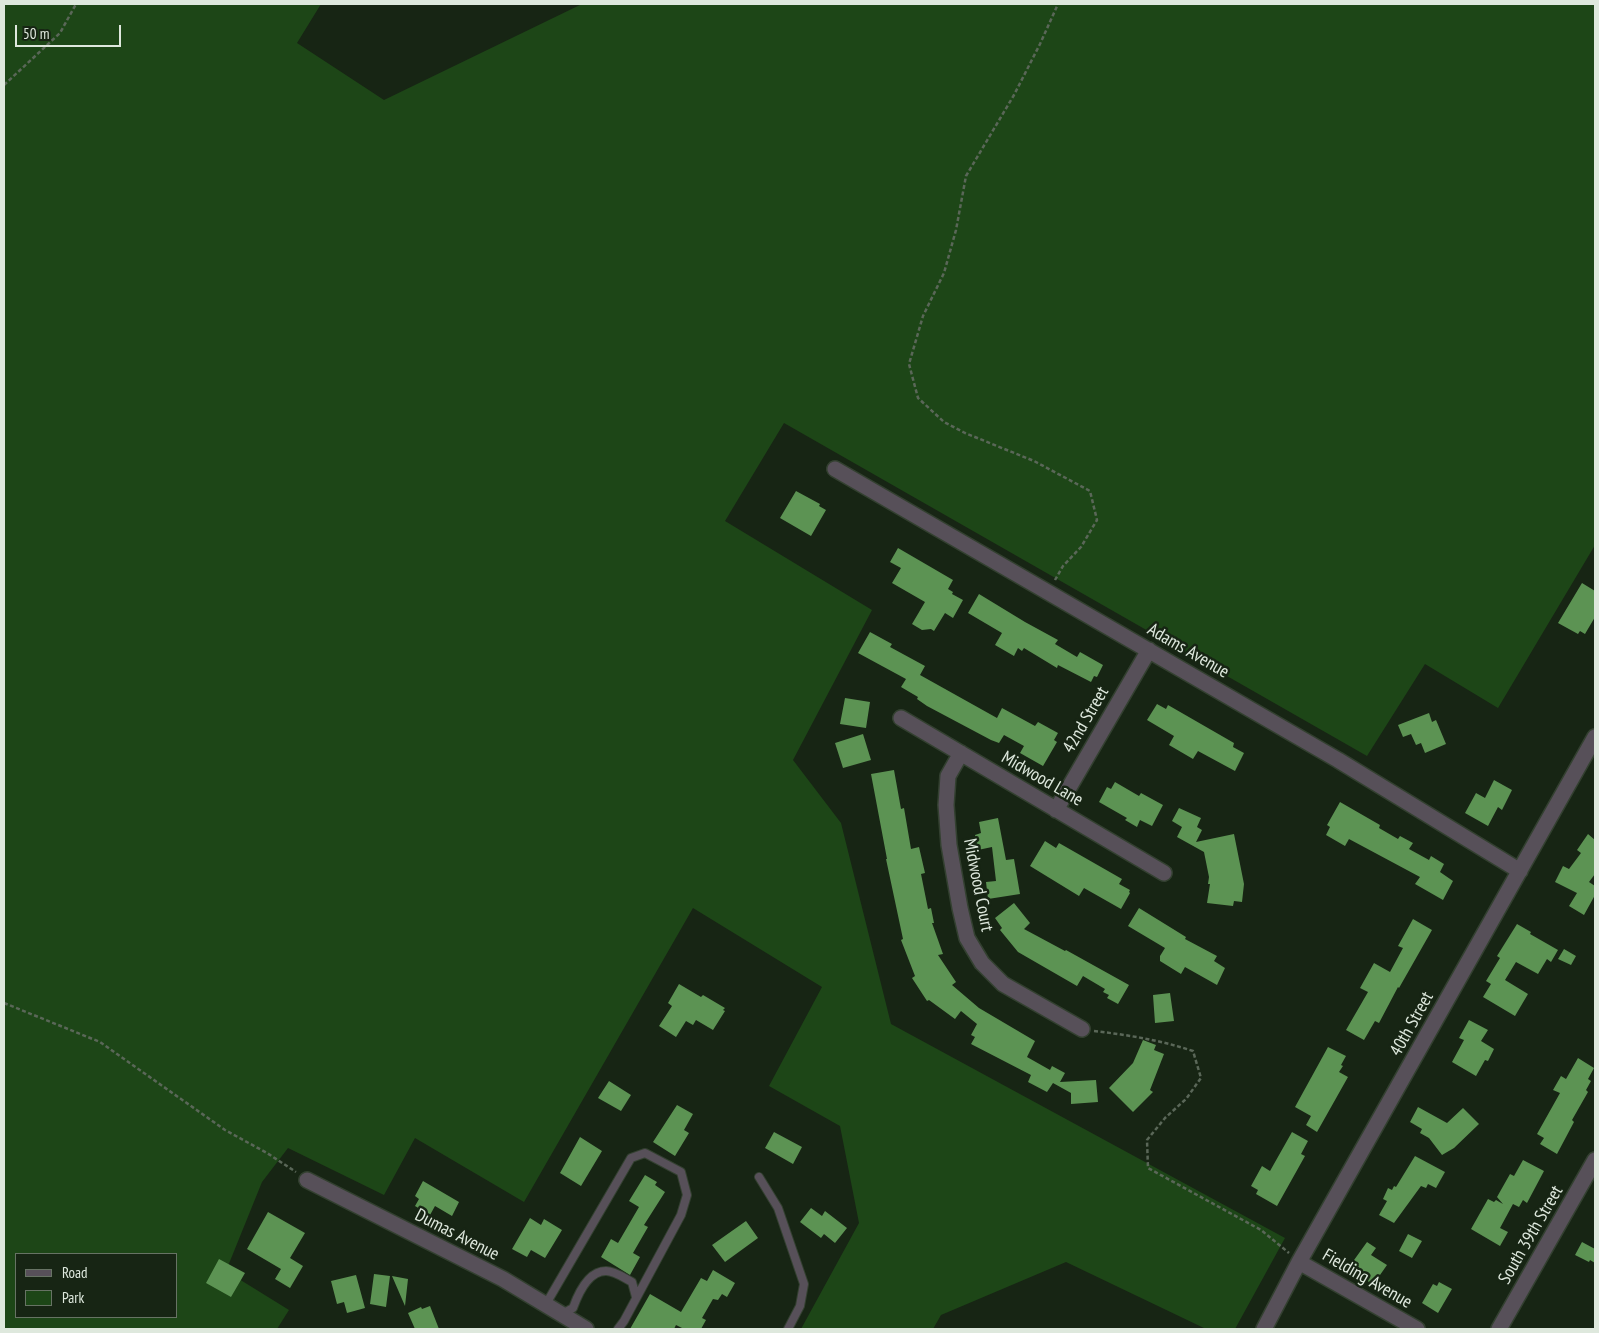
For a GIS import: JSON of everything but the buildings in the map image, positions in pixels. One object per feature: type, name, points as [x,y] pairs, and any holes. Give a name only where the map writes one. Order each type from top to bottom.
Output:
[{"type":"street","name":"Adams Avenue","points":[[835,469],[1338,760],[1520,871]]},
{"type":"street","name":"42nd Street","points":[[1056,810],[1149,650]]},
{"type":"street","name":"Midwood Lane","points":[[900,718],[1164,873]]},
{"type":"street","name":"40th Street","points":[[1264,1329],[1299,1262],[1595,737]]},
{"type":"street","name":"Midwood Court","points":[[960,753],[948,776],[946,805],[949,845],[967,938],[982,963],[1002,984],[1082,1029]]},
{"type":"street","name":"South 39th Street","points":[[1499,1329],[1595,1160]]},
{"type":"street","name":"Dumas Avenue","points":[[307,1180],[494,1275],[586,1329]]},
{"type":"street","name":"Fielding Avenue","points":[[1299,1262],[1416,1329]]},
{"type":"lane","points":[[546,1304],[632,1158],[646,1153],[681,1172],[687,1195],[681,1215],[618,1329]]},
{"type":"lane","points":[[759,1177],[778,1208],[804,1284],[800,1306],[788,1329]]},
{"type":"lane","points":[[562,1314],[573,1308],[584,1285],[594,1275],[606,1271],[619,1274],[632,1282],[636,1297]]},
{"type":"path","points":[[4,85],[60,33],[76,4]]},
{"type":"path","points":[[1048,592],[1063,566],[1081,547],[1097,520],[1090,490],[1034,461],[966,434],[944,422],[918,398],[909,364],[924,316],[944,273],[956,230],[966,176],[1014,95],[1058,4]]},
{"type":"path","points":[[4,1003],[100,1042],[225,1130],[267,1153],[307,1180]]},
{"type":"path","points":[[1082,1029],[1131,1035],[1193,1051],[1201,1078],[1186,1099],[1164,1118],[1146,1140],[1148,1168],[1261,1230],[1299,1262]]},
{"type":"green space","points":[[4,4],[321,4],[297,43],[384,100],[582,4],[1595,4],[1595,545],[1498,708],[1425,664],[1367,756],[784,423],[725,521],[872,610],[793,760],[841,823],[891,1024],[1285,1238],[1235,1329],[1206,1329],[1066,1262],[941,1315],[933,1329],[801,1329],[859,1223],[840,1126],[769,1086],[822,987],[693,908],[524,1202],[415,1138],[384,1195],[288,1148],[262,1182],[226,1271],[289,1310],[277,1329],[4,1329]]}]
